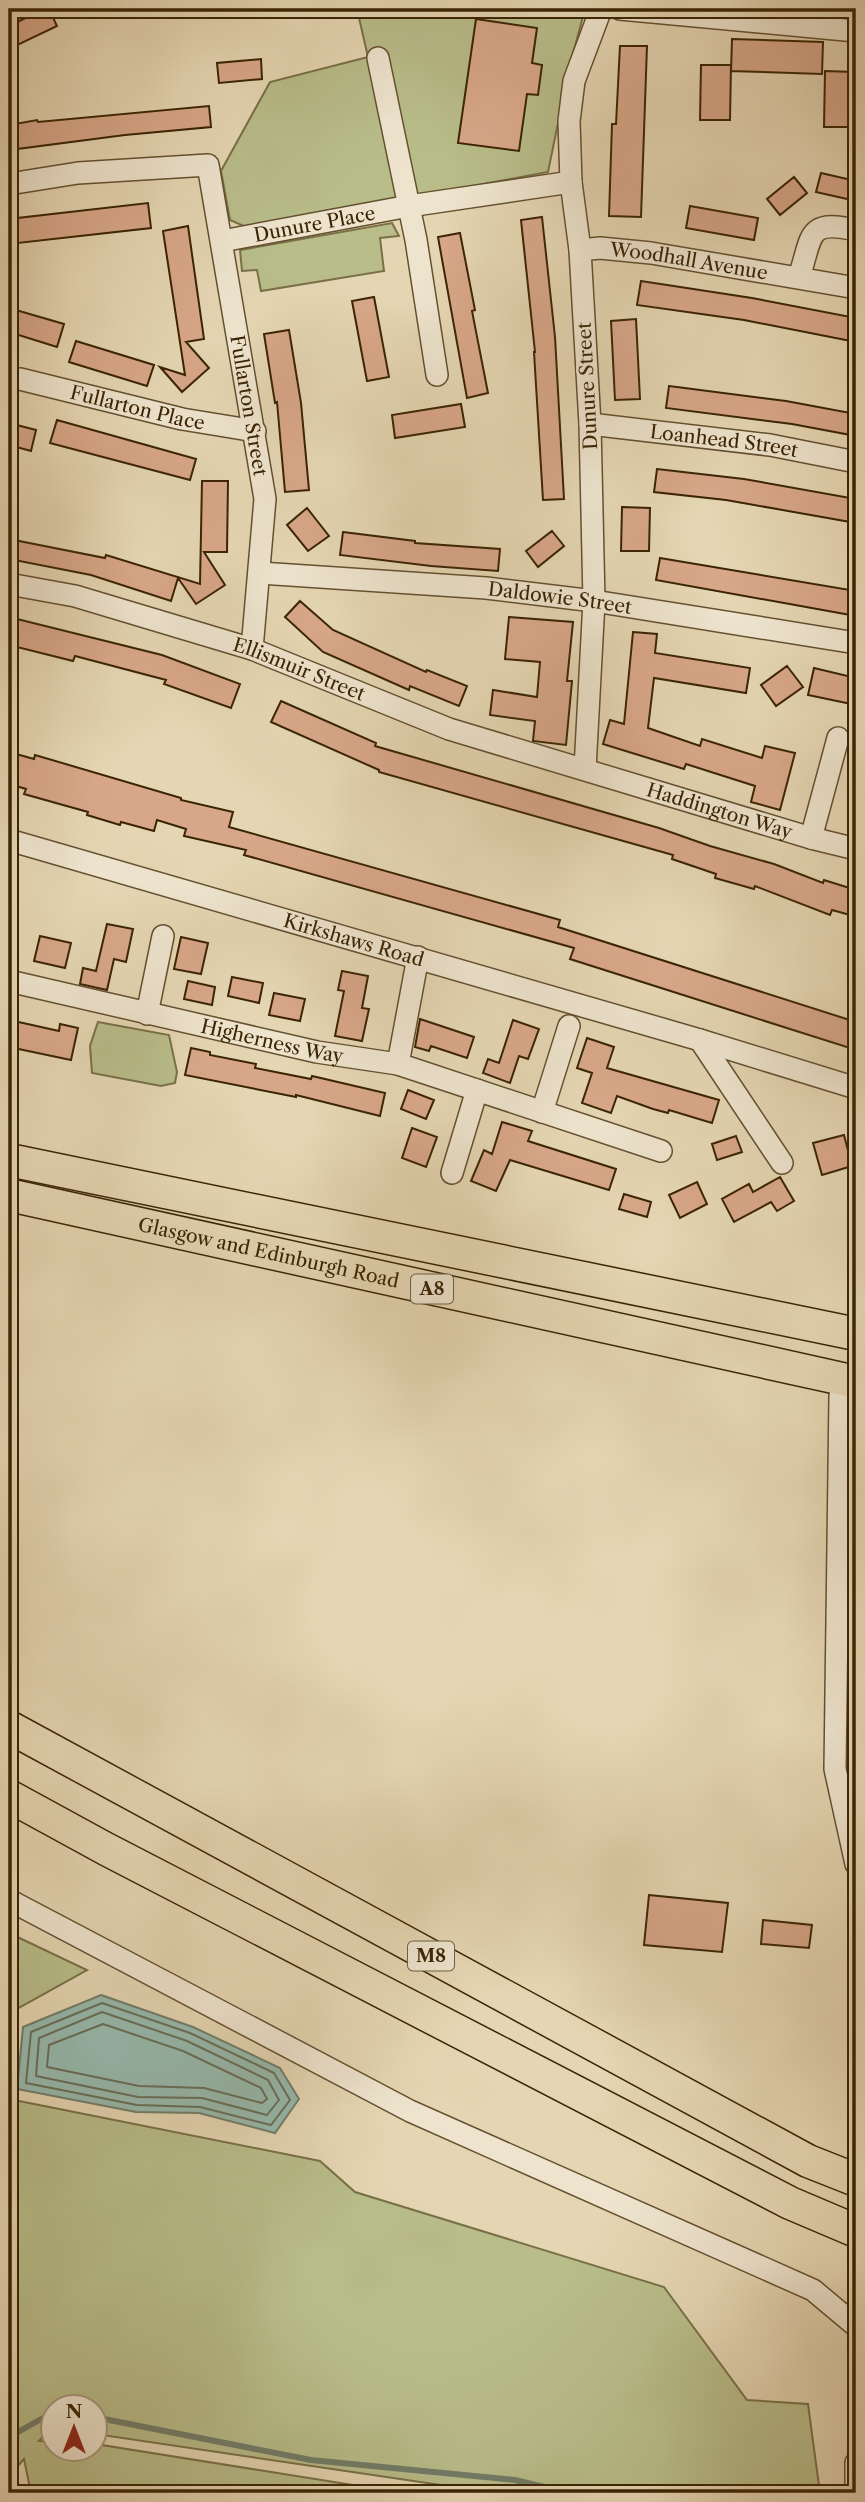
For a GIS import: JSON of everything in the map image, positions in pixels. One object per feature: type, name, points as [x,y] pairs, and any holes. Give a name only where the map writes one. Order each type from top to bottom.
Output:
[{"type":"highway","name":"Glasgow and Edinburgh Road","points":[[9,1160],[856,1334]]},
{"type":"highway","name":"Glasgow and Edinburgh Road","points":[[9,1195],[850,1380]]},
{"type":"highway","name":"M8","points":[[9,1727],[808,2161],[856,2180]]},
{"type":"highway","points":[[9,1796],[106,1849],[790,2203],[856,2231]]},
{"type":"street","name":"Dunure Street","points":[[585,769],[594,601],[590,424],[580,250],[571,182],[569,121],[574,81],[601,9]]},
{"type":"street","points":[[620,9],[856,32]]},
{"type":"street","points":[[378,58],[416,240],[437,375]]},
{"type":"street","name":"Fullarton Street","points":[[9,184],[78,173],[208,165],[265,499],[252,649]]},
{"type":"street","name":"Dunure Place","points":[[222,241],[409,206],[571,182]]},
{"type":"street","points":[[799,277],[812,237],[817,230],[824,226],[856,230]]},
{"type":"street","name":"Woodhall Avenue","points":[[580,250],[600,248],[651,253],[856,288]]},
{"type":"street","name":"Fullarton Place","points":[[20,379],[182,419],[255,431]]},
{"type":"street","name":"Loanhead Street","points":[[590,424],[770,445],[856,462]]},
{"type":"street","name":"Daldowie Street","points":[[260,573],[486,588],[594,601],[856,643]]},
{"type":"street","name":"Ellismuir Street","points":[[9,584],[75,596],[252,649],[449,729],[585,769]]},
{"type":"street","points":[[810,838],[838,738]]},
{"type":"street","name":"Haddington Way","points":[[585,769],[810,838],[856,849]]},
{"type":"street","name":"Kirkshaws Road","points":[[9,840],[418,957],[856,1088]]},
{"type":"street","points":[[147,1014],[163,936]]},
{"type":"street","points":[[398,1064],[418,957]]},
{"type":"street","name":"Higherness Way","points":[[9,981],[317,1052],[398,1064],[661,1151]]},
{"type":"street","points":[[542,1112],[569,1026]]},
{"type":"street","points":[[700,1040],[782,1163]]},
{"type":"street","points":[[452,1173],[477,1090]]},
{"type":"street","points":[[850,1380],[839,1396],[835,1769],[856,1864]]},
{"type":"street","points":[[9,1900],[410,2111],[813,2290],[856,2326]]},
{"type":"street","points":[[856,2463],[856,2490]]},
{"type":"green space","points":[[357,9],[585,9],[570,65],[548,172],[248,228],[230,220],[221,171],[270,82],[368,57]]},
{"type":"green space","points":[[392,223],[399,236],[380,238],[384,271],[261,291],[257,270],[242,271],[240,250]]},
{"type":"green space","points":[[98,1022],[169,1035],[177,1072],[175,1083],[161,1086],[92,1073],[90,1046]]},
{"type":"green space","points":[[9,1933],[87,1970],[17,2009],[9,2041]]},
{"type":"green space","points":[[9,2099],[320,2161],[355,2192],[664,2287],[747,2400],[808,2404],[820,2493],[495,2493],[108,2436],[108,2394],[38,2394],[38,2464],[108,2464],[108,2446],[403,2493],[31,2493],[24,2459],[9,2476]]},
{"type":"water","points":[[101,1995],[193,2027],[280,2068],[299,2099],[275,2133],[199,2113],[136,2112],[17,2089],[23,2027]]},
{"type":"building","points":[[49,9],[57,26],[9,49],[9,26]]},
{"type":"building","points":[[476,19],[537,28],[532,63],[542,65],[538,95],[527,94],[519,151],[458,143]]},
{"type":"building","points":[[732,39],[823,42],[822,74],[731,71]]},
{"type":"building","points":[[620,46],[647,46],[641,217],[609,216],[612,124],[616,124]]},
{"type":"building","points":[[261,59],[262,79],[219,83],[217,63]]},
{"type":"building","points":[[701,65],[731,65],[730,120],[700,120]]},
{"type":"building","points":[[825,71],[854,72],[853,127],[824,127]]},
{"type":"building","points":[[209,106],[211,127],[9,150],[9,125],[37,120]]},
{"type":"building","points":[[821,173],[856,181],[856,201],[816,192]]},
{"type":"building","points":[[794,177],[807,193],[780,215],[767,199]]},
{"type":"building","points":[[148,203],[151,228],[9,244],[9,219]]},
{"type":"building","points":[[690,206],[758,218],[754,240],[686,228]]},
{"type":"building","points":[[542,217],[555,337],[564,499],[543,500],[535,352],[521,220]]},
{"type":"building","points":[[188,226],[204,339],[186,342],[209,368],[182,392],[160,367],[185,375],[163,231]]},
{"type":"building","points":[[460,233],[488,393],[467,398],[438,237]]},
{"type":"building","points":[[641,281],[856,318],[856,342],[744,320],[637,305]]},
{"type":"building","points":[[374,297],[389,377],[367,381],[352,301]]},
{"type":"building","points":[[9,308],[64,324],[57,347],[9,332]]},
{"type":"building","points":[[636,319],[640,399],[615,400],[611,321]]},
{"type":"building","points":[[289,330],[301,403],[309,490],[285,492],[277,402],[275,403],[264,334]]},
{"type":"building","points":[[76,341],[154,365],[147,386],[69,362]]},
{"type":"building","points":[[669,386],[786,401],[856,414],[856,436],[792,424],[666,408]]},
{"type":"building","points":[[461,404],[465,427],[395,438],[392,415]]},
{"type":"building","points":[[57,420],[196,459],[190,480],[50,443]]},
{"type":"building","points":[[9,423],[36,430],[31,451],[9,445]]},
{"type":"building","points":[[657,469],[744,479],[856,499],[856,523],[726,500],[654,492]]},
{"type":"building","points":[[202,481],[228,481],[227,552],[204,552],[225,585],[196,604],[178,578],[171,601],[91,575],[9,559],[9,539],[105,558],[106,555],[200,584]]},
{"type":"building","points":[[622,507],[650,508],[649,551],[621,551]]},
{"type":"building","points":[[307,508],[329,536],[308,551],[287,525]]},
{"type":"building","points":[[552,531],[564,546],[538,567],[526,551]]},
{"type":"building","points":[[343,532],[415,543],[500,549],[498,571],[340,555]]},
{"type":"building","points":[[660,558],[856,591],[856,616],[656,580]]},
{"type":"building","points":[[300,601],[333,630],[426,672],[427,670],[467,686],[459,706],[410,686],[409,690],[323,652],[285,617]]},
{"type":"building","points":[[509,617],[573,622],[567,681],[572,681],[566,745],[533,741],[535,721],[490,715],[493,690],[537,697],[540,662],[505,659]]},
{"type":"building","points":[[13,618],[162,655],[240,684],[231,708],[164,684],[166,680],[75,656],[73,661],[9,645]]},
{"type":"building","points":[[633,632],[657,634],[655,653],[750,668],[746,693],[654,678],[648,728],[700,746],[702,739],[762,758],[765,746],[795,753],[780,810],[751,802],[755,786],[686,764],[684,769],[603,744],[610,720],[624,724]]},
{"type":"building","points":[[787,666],[803,687],[776,706],[761,685]]},
{"type":"building","points":[[814,668],[856,678],[856,705],[808,695]]},
{"type":"building","points":[[281,701],[376,743],[375,746],[659,828],[774,864],[823,883],[824,880],[856,890],[850,915],[832,910],[830,915],[755,886],[754,889],[715,878],[716,874],[672,859],[673,855],[379,772],[271,722]]},
{"type":"building","points":[[9,752],[34,759],[35,755],[181,800],[233,812],[229,827],[560,920],[558,927],[856,1022],[856,1050],[570,959],[574,948],[244,855],[246,850],[184,836],[186,829],[157,820],[154,831],[121,822],[120,825],[87,815],[88,812],[24,794],[26,789],[9,784]]},
{"type":"building","points":[[107,924],[133,929],[126,962],[114,959],[107,990],[80,984],[83,968],[96,971]]},
{"type":"building","points":[[40,936],[71,943],[65,968],[34,961]]},
{"type":"building","points":[[181,937],[208,943],[201,974],[174,969]]},
{"type":"building","points":[[342,971],[368,976],[362,1008],[369,1009],[362,1041],[335,1036],[344,991],[338,990]]},
{"type":"building","points":[[232,977],[263,983],[259,1003],[228,996]]},
{"type":"building","points":[[188,981],[215,987],[212,1005],[184,999]]},
{"type":"building","points":[[274,993],[305,999],[300,1021],[269,1015]]},
{"type":"building","points":[[420,1019],[474,1037],[467,1058],[431,1046],[429,1051],[415,1047]]},
{"type":"building","points":[[513,1020],[539,1029],[528,1059],[519,1056],[510,1083],[483,1073],[488,1059],[499,1063]]},
{"type":"building","points":[[14,1021],[59,1031],[60,1024],[78,1028],[71,1060],[9,1047]]},
{"type":"building","points":[[587,1038],[614,1047],[607,1068],[719,1100],[712,1123],[669,1110],[668,1113],[653,1109],[617,1096],[611,1113],[582,1103],[592,1073],[577,1068]]},
{"type":"building","points":[[191,1048],[210,1052],[210,1055],[256,1064],[255,1068],[311,1079],[312,1076],[385,1093],[380,1116],[296,1095],[185,1075]]},
{"type":"building","points":[[408,1090],[434,1100],[426,1119],[401,1109]]},
{"type":"building","points":[[502,1122],[532,1131],[528,1141],[616,1169],[609,1190],[510,1160],[496,1191],[471,1181],[484,1150],[492,1154]]},
{"type":"building","points":[[412,1128],[437,1137],[426,1167],[402,1158]]},
{"type":"building","points":[[844,1135],[852,1166],[822,1175],[813,1143]]},
{"type":"building","points":[[736,1136],[742,1152],[717,1160],[712,1144]]},
{"type":"building","points":[[780,1177],[794,1201],[777,1211],[771,1202],[734,1222],[722,1199],[749,1184],[753,1192]]},
{"type":"building","points":[[697,1182],[707,1204],[680,1218],[669,1195]]},
{"type":"building","points":[[624,1194],[651,1202],[647,1217],[619,1209]]},
{"type":"building","points":[[649,1895],[728,1903],[722,1952],[644,1945]]},
{"type":"building","points":[[763,1920],[812,1925],[809,1948],[761,1944]]},
{"type":"waterway","points":[[108,2420],[311,2460],[515,2480],[569,2493]]},
{"type":"waterway","points":[[9,2437],[38,2421]]}]
